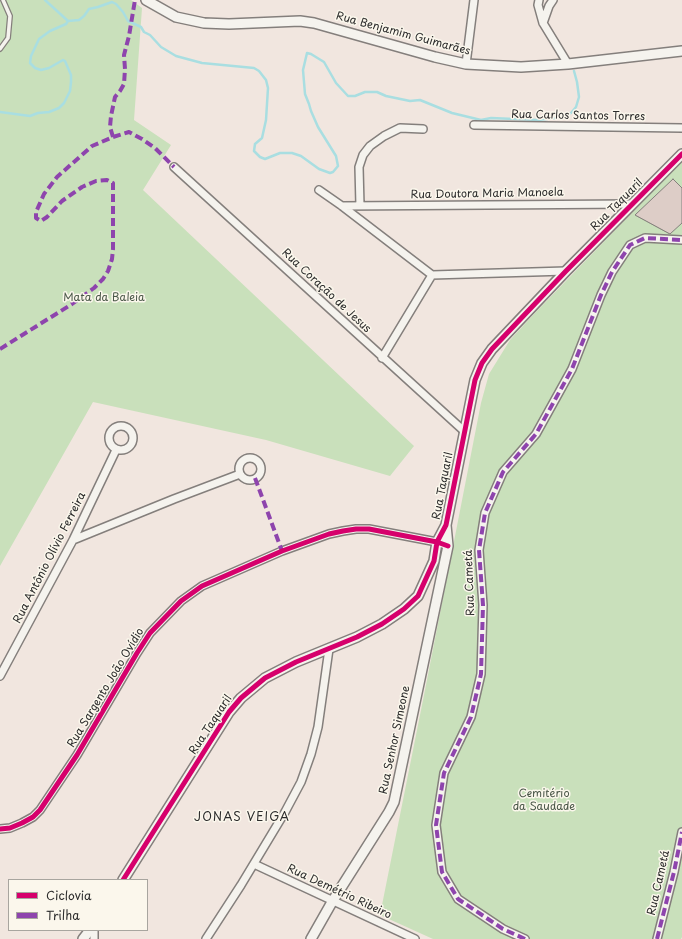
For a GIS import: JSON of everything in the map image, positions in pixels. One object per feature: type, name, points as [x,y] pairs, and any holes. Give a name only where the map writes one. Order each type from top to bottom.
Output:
[{"type":"street","name":"Rua Benjamim Guimarães","points":[[146,0],[176,17],[204,23],[229,24],[300,21],[314,23],[434,57],[466,64],[521,67],[568,64],[682,50]]},
{"type":"street","points":[[466,64],[474,0]]},
{"type":"street","points":[[540,0],[538,6],[543,23],[568,64]]},
{"type":"street","points":[[543,23],[549,6],[553,0]]},
{"type":"street","name":"Rua Carlos Santos Torres","points":[[474,125],[682,128]]},
{"type":"street","points":[[360,206],[359,167],[363,155],[370,146],[384,136],[400,128],[424,129]]},
{"type":"street","name":"Rua Taquaril","points":[[124,879],[229,712],[240,698],[265,678],[296,662],[329,649],[382,624],[404,609],[418,596],[434,561],[437,542],[446,525],[475,380],[482,363],[492,349],[566,271],[682,154]]},
{"type":"street","name":"Rua Coração de Jesus","points":[[174,167],[382,358],[464,431]]},
{"type":"street","points":[[319,190],[432,274],[566,271]]},
{"type":"street","name":"Rua Doutora Maria Manoela","points":[[342,206],[633,204]]},
{"type":"street","name":"Rua Cametá","points":[[525,939],[503,929],[458,899],[442,872],[436,825],[444,773],[471,717],[481,674],[483,605],[479,550],[485,513],[503,472],[536,434],[572,370],[601,295],[612,272],[630,245],[645,238],[682,240]]},
{"type":"street","points":[[382,358],[432,274]]},
{"type":"street","name":"Rua Antônio Olívio Ferreira","points":[[0,676],[73,540],[116,450]]},
{"type":"street","points":[[73,540],[240,474]]},
{"type":"street","name":"Rua Senhor Simeone","points":[[311,939],[332,902],[394,802],[448,546],[446,525]]},
{"type":"street","name":"Rua Sargento João Ovídio","points":[[0,828],[10,828],[22,823],[33,817],[40,810],[77,755],[137,653],[150,634],[167,615],[190,594],[202,586],[282,551],[343,530],[368,529],[437,542],[448,546]]},
{"type":"street","points":[[206,939],[254,864],[296,791],[309,760],[318,727],[329,649]]},
{"type":"street","name":"Rua Cametá","points":[[657,939],[674,872],[682,832]]},
{"type":"street","name":"Rua Demétrio Ribeiro","points":[[254,864],[332,902],[414,939]]},
{"type":"street","points":[[83,939],[89,931]]},
{"type":"lane","points":[[0,49],[8,38],[10,16],[3,0]]},
{"type":"green space","name":"Mata da Baleia","points":[[0,0],[131,0],[142,8],[134,120],[171,145],[143,190],[414,446],[390,476],[266,440],[93,402],[0,566]]},
{"type":"green space","name":"Cemitério da Saudade","points":[[682,161],[682,937],[681,939],[433,939],[380,915],[481,403],[489,374],[510,340]]},
{"type":"building","points":[[673,179],[682,188],[682,223],[670,234],[635,215]]},
{"type":"waterway","points":[[45,0],[68,21],[79,20],[89,9],[112,2],[116,4],[123,12],[128,21],[141,27],[144,32],[150,35],[161,47],[176,56],[202,63],[254,68],[259,71],[266,80],[268,88],[266,120],[262,138],[255,144],[254,151],[260,157],[265,159],[280,153],[292,153],[301,156],[319,169],[330,173],[333,172],[338,166],[336,156],[318,127],[305,94],[303,70],[307,53],[324,62],[336,83],[348,96],[355,96],[365,92],[377,92],[386,96],[410,101],[420,100],[452,113],[481,120],[491,118],[538,120],[563,117],[571,113],[576,107],[579,97],[574,71]]},
{"type":"waterway","points":[[0,112],[30,116],[38,113],[49,112],[59,108],[64,103],[70,91],[71,82],[71,75],[65,61],[63,60],[49,68],[41,70],[35,68],[30,63],[31,56],[39,39],[50,31],[66,24],[68,21]]},
{"type":"marked path","points":[[0,349],[72,304],[94,288],[103,279],[108,271],[112,259],[113,249],[113,183],[107,180],[96,181],[82,187],[62,201],[47,217],[41,221],[36,218],[36,212],[44,194],[57,177],[92,146],[113,137],[110,127],[111,116],[115,97],[124,84],[124,55],[135,0]]},
{"type":"marked path","points":[[113,137],[129,132],[155,148],[174,167]]},
{"type":"marked path","points":[[525,939],[503,929],[458,899],[442,872],[436,825],[444,773],[471,717],[481,674],[483,605],[479,550],[485,513],[503,472],[536,434],[572,369],[601,295],[612,272],[630,245],[645,238],[682,240]]},
{"type":"marked path","points":[[255,478],[282,551]]},
{"type":"marked path","points":[[657,939],[674,872],[682,832]]},
{"type":"cycle path","points":[[124,879],[229,712],[241,698],[265,678],[296,662],[357,637],[382,624],[404,609],[418,596],[434,561],[437,542],[446,525],[475,380],[482,363],[492,349],[566,271],[682,154]]},
{"type":"cycle path","points":[[0,829],[10,828],[22,823],[33,817],[40,810],[77,755],[150,633],[181,601],[202,586],[282,551],[329,534],[343,531],[369,529],[437,542],[448,546]]},
{"type":"district","name":"JONAS VEIGA","points":[[242,818]]}]
